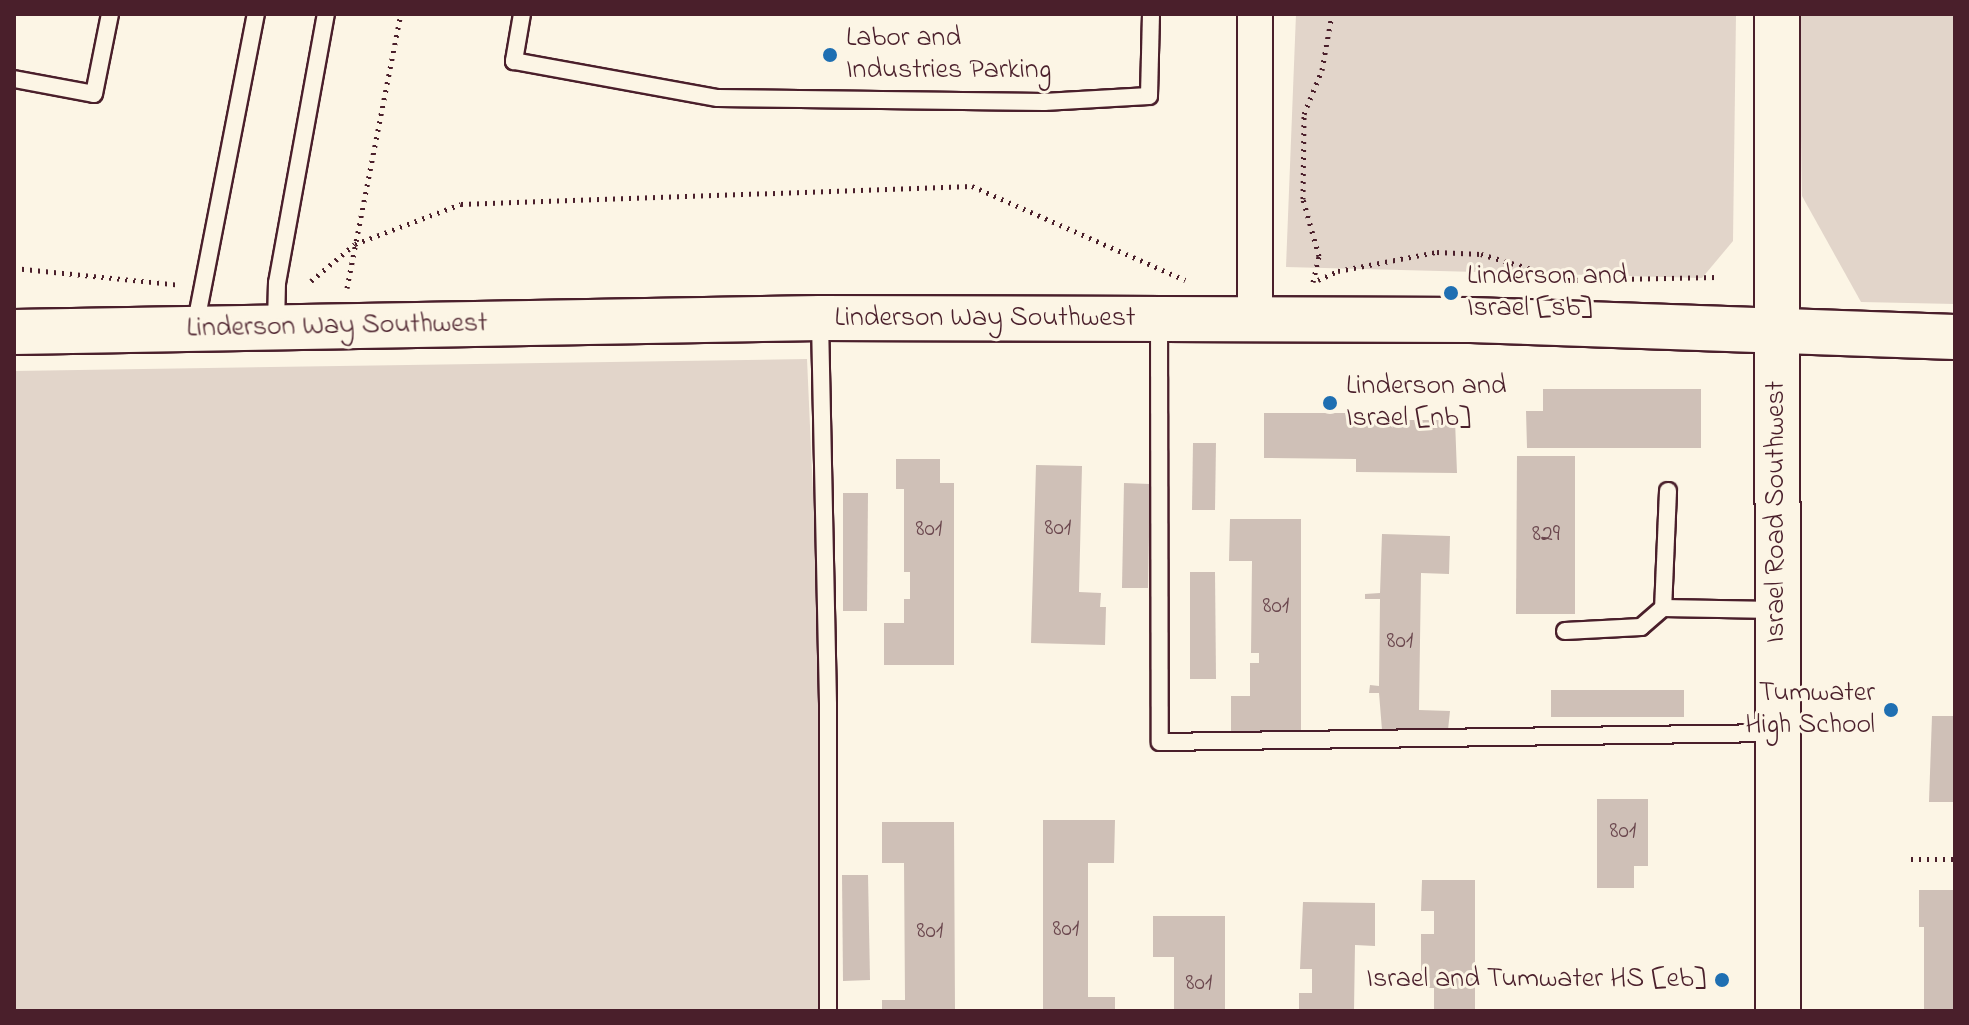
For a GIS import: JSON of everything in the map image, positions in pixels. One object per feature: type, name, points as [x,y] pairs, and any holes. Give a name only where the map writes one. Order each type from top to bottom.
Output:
[{"type":"street","points":[[1255,14],[1255,320]]},
{"type":"street","name":"Israel Road Southwest","points":[[1777,14],[1778,1011]]},
{"type":"street","name":"Linderson Way Southwest","points":[[14,332],[820,318],[1471,320],[1955,337]]},
{"type":"lane","points":[[14,79],[94,94],[110,14]]},
{"type":"lane","points":[[195,329],[256,14]]},
{"type":"lane","points":[[276,328],[277,283],[326,14]]},
{"type":"lane","points":[[522,14],[514,61],[718,98],[1044,102],[1149,96],[1151,14]]},
{"type":"lane","points":[[820,318],[828,705],[828,1011]]},
{"type":"lane","points":[[1159,319],[1160,742],[1777,733]]},
{"type":"lane","points":[[1663,608],[1668,491]]},
{"type":"lane","points":[[1565,631],[1641,627],[1663,608],[1777,610]]},
{"type":"path","points":[[347,292],[401,14]]},
{"type":"path","points":[[1332,14],[1322,70],[1304,114],[1303,199],[1319,256],[1313,282],[1338,271],[1437,252],[1481,254],[1568,280],[1717,277]]},
{"type":"path","points":[[311,281],[355,244],[461,204],[972,186],[1193,283]]},
{"type":"path","points":[[14,268],[192,286]]},
{"type":"path","points":[[1911,859],[1955,859]]},
{"type":"shaded area","points":[[1296,14],[1736,14],[1733,241],[1702,278],[1286,267]]},
{"type":"shaded area","points":[[1799,14],[1955,14],[1955,304],[1861,302],[1802,196]]},
{"type":"shaded area","points":[[807,359],[836,1011],[14,1011],[14,371]]},
{"type":"building","points":[[1543,389],[1701,389],[1701,448],[1527,448],[1526,411],[1543,411]]},
{"type":"building","points":[[1264,413],[1358,413],[1358,420],[1455,420],[1457,473],[1356,472],[1356,459],[1264,458]]},
{"type":"building","points":[[1193,443],[1216,443],[1215,510],[1192,510]]},
{"type":"building","points":[[1517,456],[1575,456],[1575,614],[1516,614]]},
{"type":"building","points":[[896,459],[940,459],[940,483],[954,483],[954,665],[884,665],[884,623],[904,623],[904,599],[910,599],[910,572],[904,572],[904,489],[896,489]]},
{"type":"building","points":[[1036,465],[1082,466],[1079,592],[1101,593],[1100,607],[1106,607],[1105,645],[1031,643]]},
{"type":"building","points":[[1124,483],[1150,484],[1148,588],[1122,588]]},
{"type":"building","points":[[843,493],[868,493],[867,611],[843,611]]},
{"type":"building","points":[[1230,519],[1301,519],[1301,738],[1231,738],[1231,696],[1250,696],[1250,663],[1259,663],[1259,653],[1251,653],[1252,561],[1229,561]]},
{"type":"building","points":[[1382,534],[1450,536],[1449,574],[1421,573],[1419,710],[1450,711],[1448,730],[1382,730],[1379,693],[1369,693],[1370,685],[1379,686],[1380,599],[1365,599],[1365,594],[1380,593]]},
{"type":"building","points":[[1190,572],[1215,572],[1216,679],[1190,679]]},
{"type":"building","points":[[1551,690],[1684,690],[1684,717],[1551,717]]},
{"type":"building","points":[[1932,716],[1955,716],[1955,802],[1929,802]]},
{"type":"building","points":[[1597,799],[1648,799],[1648,866],[1634,866],[1634,888],[1597,888]]},
{"type":"building","points":[[1043,820],[1115,820],[1114,863],[1088,863],[1088,997],[1115,997],[1115,1011],[1043,1011]]},
{"type":"building","points":[[882,822],[954,822],[955,1011],[882,1011],[882,1000],[905,1000],[904,863],[882,863]]},
{"type":"building","points":[[842,875],[868,875],[870,980],[843,981]]},
{"type":"building","points":[[1422,880],[1475,880],[1475,1011],[1434,1011],[1434,988],[1421,988],[1421,934],[1434,934],[1434,911],[1421,911]]},
{"type":"building","points":[[1919,890],[1955,890],[1955,1011],[1924,1011],[1924,927],[1919,927]]},
{"type":"building","points":[[1303,902],[1375,903],[1375,946],[1355,945],[1354,1011],[1299,1011],[1299,993],[1312,993],[1312,969],[1300,969]]},
{"type":"building","points":[[1153,916],[1225,916],[1225,1011],[1174,1011],[1174,957],[1153,957]]},
{"type":"place","name":"Labor and Industries Parking","points":[[830,55]]},
{"type":"place","name":"Linderson and Israel [sb]","points":[[1451,293]]},
{"type":"place","name":"Linderson and Israel [nb]","points":[[1330,403]]},
{"type":"place","name":"Tumwater High School","points":[[1891,710]]},
{"type":"place","name":"Israel and Tumwater HS [eb]","points":[[1722,980]]}]
